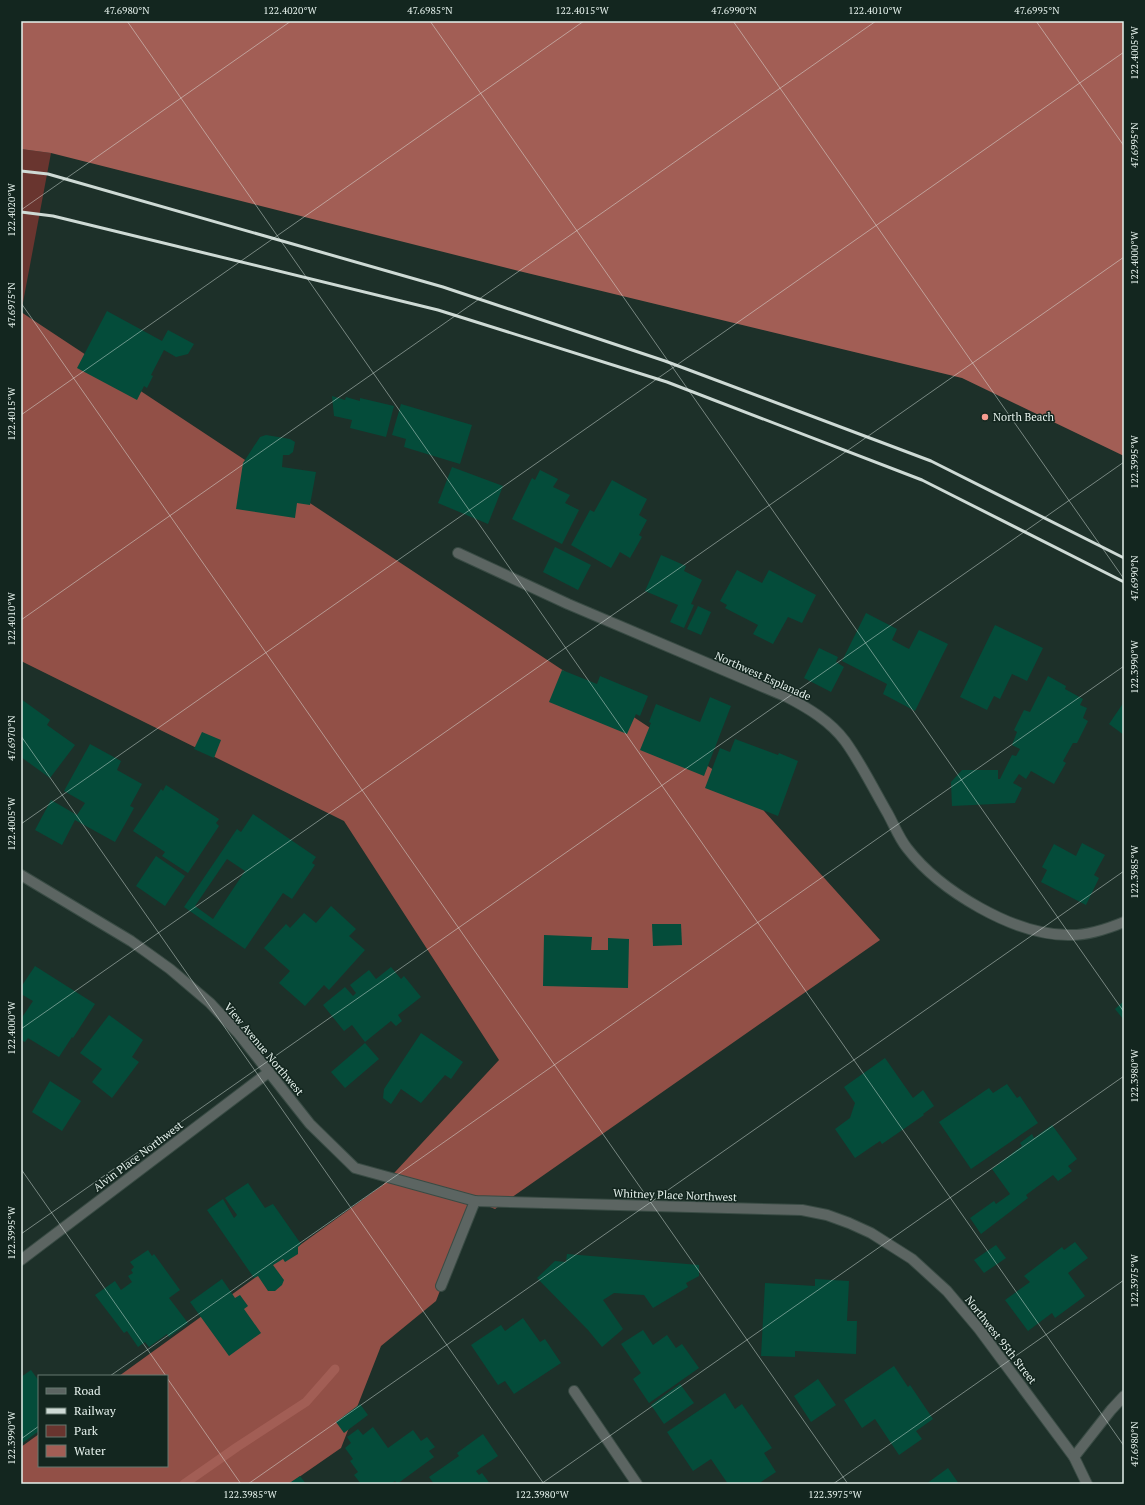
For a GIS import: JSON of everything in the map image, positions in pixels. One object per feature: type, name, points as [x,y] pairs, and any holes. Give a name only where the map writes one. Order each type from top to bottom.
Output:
[{"type":"street","name":"Northwest Esplanade","points":[[458,553],[568,604],[808,708],[827,723],[844,740],[906,847],[920,863],[948,888],[976,906],[1028,928],[1048,933],[1068,935],[1087,934],[1124,922]]},
{"type":"street","name":"View Avenue Northwest","points":[[21,875],[131,941],[170,969],[210,1003],[238,1033],[310,1124],[355,1168],[475,1201]]},
{"type":"street","name":"Alvin Place Northwest","points":[[21,1260],[269,1072]]},
{"type":"street","name":"Whitney Place Northwest","points":[[475,1201],[802,1210],[826,1215],[871,1233]]},
{"type":"street","points":[[441,1286],[475,1201]]},
{"type":"street","name":"Northwest 95th Street","points":[[871,1233],[912,1259],[947,1291],[979,1329],[1074,1456],[1087,1484]]},
{"type":"street","points":[[574,1391],[637,1484]]},
{"type":"street","points":[[1074,1456],[1124,1396]]},
{"type":"green space","points":[[21,149],[51,153],[21,313]]},
{"type":"shaded area","points":[[21,312],[747,792],[880,940],[495,1209],[475,1201],[436,1301],[381,1346],[341,1448],[289,1484],[21,1484],[21,1447],[38,1435],[38,1467],[168,1467],[168,1375],[120,1375],[383,1185],[499,1060],[344,821],[21,661]]},
{"type":"water","points":[[21,21],[1124,21],[1124,456],[962,378],[523,272],[51,153],[21,149]]},
{"type":"building","points":[[107,311],[162,341],[168,330],[194,344],[188,354],[176,357],[164,350],[151,375],[153,376],[147,388],[144,386],[137,400],[77,368]]},
{"type":"building","points":[[332,396],[345,400],[346,397],[360,401],[360,398],[394,406],[386,437],[350,428],[352,420],[334,416]]},
{"type":"building","points":[[401,404],[472,425],[460,464],[404,447],[406,439],[392,435]]},
{"type":"building","points":[[266,435],[290,439],[295,442],[293,452],[289,455],[283,455],[282,467],[316,472],[310,505],[297,503],[295,518],[236,509],[243,463],[260,437]]},
{"type":"building","points":[[452,467],[503,486],[488,524],[438,503]]},
{"type":"building","points":[[540,470],[558,479],[553,487],[570,495],[565,503],[579,510],[562,544],[512,519],[532,478],[535,480]]},
{"type":"building","points":[[612,480],[647,499],[639,515],[647,520],[639,535],[642,537],[630,558],[620,552],[611,568],[571,545],[590,510],[594,512]]},
{"type":"building","points":[[555,547],[591,565],[578,590],[543,572]]},
{"type":"building","points":[[661,555],[686,566],[684,571],[702,580],[691,604],[694,605],[684,628],[670,622],[678,605],[645,591]]},
{"type":"building","points":[[737,570],[762,583],[769,570],[816,595],[802,623],[788,617],[773,644],[753,634],[758,625],[725,608],[727,605],[720,601]]},
{"type":"building","points":[[698,606],[711,612],[701,635],[687,629]]},
{"type":"building","points":[[866,613],[897,629],[892,640],[909,649],[919,630],[948,644],[915,711],[883,694],[887,684],[842,661]]},
{"type":"building","points":[[995,625],[1043,648],[1027,681],[1012,674],[1000,699],[994,696],[987,710],[960,697]]},
{"type":"building","points":[[819,648],[838,657],[836,662],[844,667],[831,692],[804,678]]},
{"type":"building","points":[[562,670],[597,684],[600,676],[648,696],[640,716],[636,714],[627,734],[549,702]]},
{"type":"building","points":[[1048,676],[1066,686],[1065,689],[1083,699],[1080,705],[1087,708],[1083,718],[1088,721],[1077,743],[1073,743],[1063,761],[1066,763],[1054,784],[1031,771],[1026,779],[1019,774],[1013,783],[1022,788],[1015,803],[952,806],[951,782],[962,770],[998,770],[998,779],[1000,779],[1012,755],[1016,756],[1020,749],[1012,745],[1017,732],[1014,730],[1024,710],[1030,712]]},
{"type":"building","points":[[710,697],[731,706],[704,776],[640,750],[651,723],[649,722],[656,704],[700,722]]},
{"type":"building","points":[[21,699],[50,720],[47,725],[75,745],[50,778],[21,757]]},
{"type":"building","points":[[1124,702],[1124,735],[1109,724]]},
{"type":"building","points":[[202,732],[221,740],[214,758],[194,749]]},
{"type":"building","points":[[735,739],[778,755],[779,753],[798,761],[778,816],[705,788],[720,748],[730,752]]},
{"type":"building","points":[[90,744],[121,761],[117,770],[142,784],[130,806],[134,808],[115,842],[75,820],[62,845],[35,830],[51,800],[77,815],[85,803],[64,791]]},
{"type":"building","points":[[166,785],[219,819],[216,823],[219,826],[188,873],[162,856],[165,852],[133,831],[161,789],[163,791]]},
{"type":"building","points":[[253,814],[316,857],[312,863],[315,865],[292,899],[283,893],[245,949],[184,907],[237,829],[241,832]],"holes":[[[227,859],[245,871],[213,919],[195,906]]]},
{"type":"building","points":[[1082,843],[1105,855],[1094,875],[1099,878],[1086,905],[1041,882],[1047,870],[1042,867],[1054,844],[1076,856]]},
{"type":"building","points":[[156,856],[185,876],[165,906],[136,886]]},
{"type":"building","points":[[331,906],[356,929],[349,936],[365,950],[329,990],[324,985],[305,1006],[279,983],[290,971],[264,948],[286,924],[290,928],[304,913],[316,923]]},
{"type":"building","points":[[652,924],[681,924],[682,945],[653,946]]},
{"type":"building","points":[[544,935],[592,937],[591,950],[608,950],[608,938],[629,939],[628,988],[543,986]]},
{"type":"building","points":[[35,966],[95,1004],[59,1057],[28,1038],[25,1042],[21,1040],[21,1019],[33,1001],[21,994],[21,987]]},
{"type":"building","points":[[391,967],[401,979],[404,976],[421,997],[398,1015],[402,1021],[396,1026],[391,1021],[365,1042],[352,1025],[344,1031],[323,1005],[345,987],[353,996],[356,993],[350,985],[369,970],[376,979]]},
{"type":"building","points":[[1124,1001],[1124,1020],[1115,1009]]},
{"type":"building","points":[[109,1015],[143,1040],[132,1057],[139,1062],[112,1098],[92,1082],[102,1069],[80,1053]]},
{"type":"building","points":[[421,1033],[463,1062],[451,1079],[445,1075],[421,1103],[401,1089],[391,1104],[383,1098],[384,1089]]},
{"type":"building","points":[[365,1043],[379,1059],[345,1088],[331,1072]]},
{"type":"building","points":[[885,1058],[913,1098],[923,1090],[934,1106],[923,1114],[924,1115],[882,1144],[880,1141],[855,1158],[835,1129],[850,1118],[855,1103],[844,1087]]},
{"type":"building","points":[[50,1081],[81,1101],[62,1131],[32,1112]]},
{"type":"building","points":[[1007,1084],[1017,1098],[1020,1096],[1038,1123],[971,1169],[939,1122],[989,1088],[993,1093]]},
{"type":"building","points":[[1052,1125],[1077,1159],[1068,1166],[1072,1171],[1058,1181],[1053,1175],[1026,1195],[1028,1198],[981,1234],[970,1218],[994,1201],[996,1204],[1010,1194],[992,1169],[1022,1146],[1020,1143],[1032,1134],[1034,1138]]},
{"type":"building","points":[[248,1183],[265,1208],[273,1204],[301,1244],[298,1247],[298,1254],[285,1262],[283,1259],[273,1265],[284,1280],[282,1285],[275,1291],[268,1291],[258,1276],[254,1278],[207,1210],[223,1199],[234,1218],[237,1215],[225,1198]]},
{"type":"building","points":[[1075,1242],[1088,1258],[1068,1273],[1085,1296],[1055,1318],[1052,1313],[1028,1331],[1005,1300],[1030,1282],[1024,1276],[1062,1247],[1064,1250]]},
{"type":"building","points":[[996,1245],[1006,1258],[984,1273],[974,1260]]},
{"type":"building","points":[[148,1250],[152,1256],[154,1254],[180,1290],[169,1298],[188,1323],[169,1337],[167,1334],[149,1347],[145,1342],[138,1347],[127,1331],[124,1333],[95,1295],[115,1281],[121,1290],[132,1282],[128,1276],[133,1273],[131,1270],[134,1267],[130,1262]]},
{"type":"building","points":[[567,1254],[699,1265],[699,1276],[686,1283],[688,1287],[653,1308],[644,1295],[614,1293],[603,1300],[623,1329],[602,1347],[588,1330],[537,1278],[555,1261],[566,1262]]},
{"type":"building","points":[[222,1279],[235,1298],[240,1295],[248,1306],[244,1309],[261,1333],[229,1356],[190,1302]]},
{"type":"building","points":[[815,1279],[849,1281],[847,1321],[857,1321],[856,1354],[795,1351],[795,1357],[761,1356],[765,1283],[815,1286]]},
{"type":"building","points":[[523,1318],[540,1342],[545,1339],[561,1363],[514,1394],[505,1381],[498,1385],[471,1345],[501,1325],[505,1331]]},
{"type":"building","points":[[643,1330],[653,1345],[667,1335],[676,1348],[682,1344],[699,1368],[649,1403],[633,1379],[641,1373],[621,1344]]},
{"type":"building","points":[[894,1366],[908,1387],[910,1385],[933,1419],[916,1431],[922,1439],[899,1455],[875,1419],[862,1428],[844,1400]]},
{"type":"building","points":[[31,1370],[38,1380],[38,1432],[21,1444],[21,1377]]},
{"type":"building","points":[[818,1379],[836,1405],[811,1422],[794,1396]]},
{"type":"building","points":[[680,1384],[694,1403],[664,1424],[651,1405]]},
{"type":"building","points":[[725,1393],[735,1409],[742,1404],[772,1448],[764,1453],[776,1472],[758,1484],[743,1484],[742,1482],[740,1484],[728,1484],[711,1459],[693,1471],[667,1432]]},
{"type":"building","points":[[360,1404],[368,1415],[344,1433],[336,1422]]},
{"type":"building","points":[[373,1427],[388,1448],[413,1430],[421,1441],[427,1437],[435,1447],[429,1451],[434,1457],[397,1484],[395,1481],[391,1484],[361,1484],[354,1475],[358,1472],[350,1461],[353,1459],[345,1448],[351,1443],[347,1437],[358,1429],[363,1435]]},
{"type":"building","points":[[483,1434],[498,1456],[476,1471],[479,1475],[482,1473],[490,1484],[434,1484],[429,1477],[459,1456],[457,1453]]},
{"type":"building","points":[[948,1468],[959,1484],[926,1484]]},
{"type":"building","points":[[300,1476],[306,1484],[288,1484]]},
{"type":"waterway","points":[[184,1484],[306,1402],[335,1369]]},
{"type":"railway","points":[[21,171],[48,174],[443,287],[665,361],[931,461],[1124,558]]},
{"type":"railway","points":[[21,212],[53,216],[438,310],[667,382],[922,480],[1124,582]]},
{"type":"place","name":"North Beach","points":[[985,417]]}]
